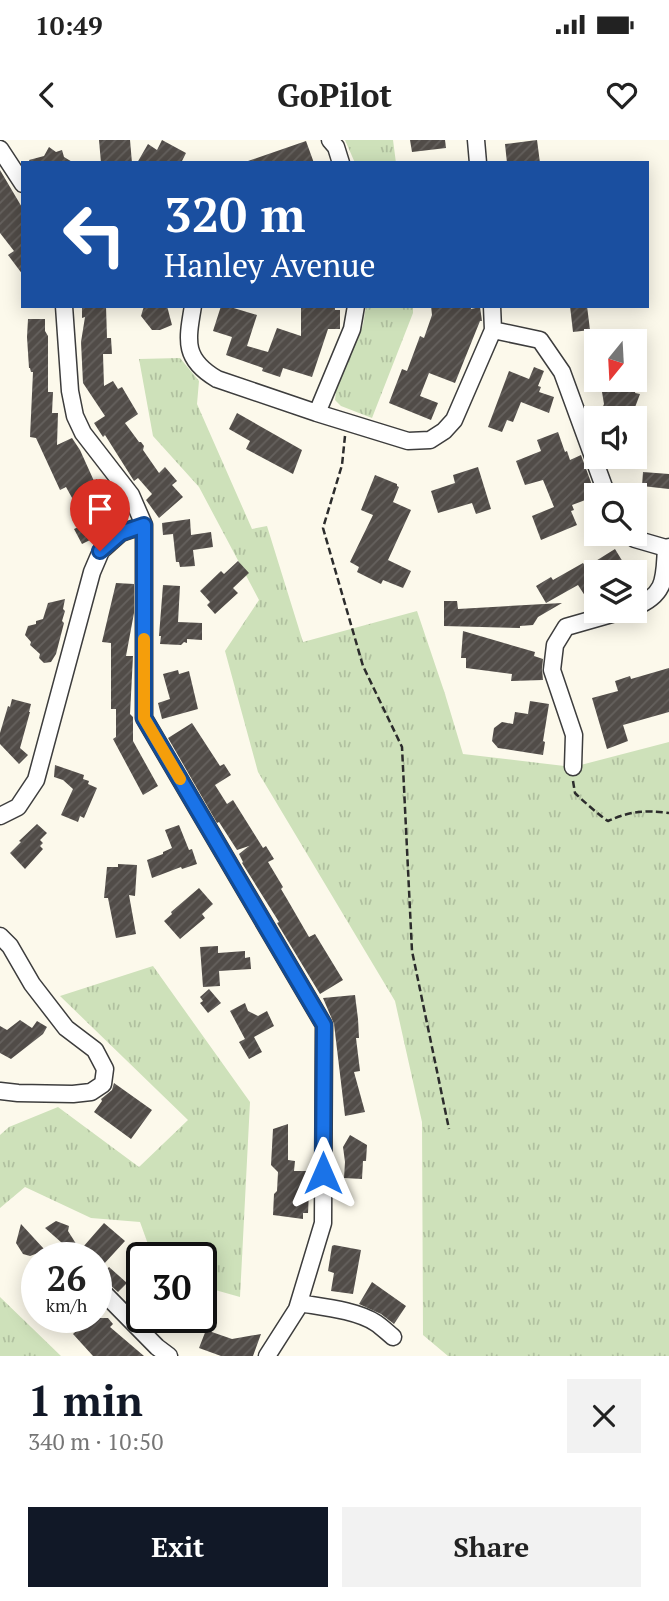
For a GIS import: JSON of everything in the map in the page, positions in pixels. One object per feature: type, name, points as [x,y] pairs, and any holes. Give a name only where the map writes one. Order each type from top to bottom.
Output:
[{"type":"street","points":[[330,140],[336,147],[340,161]]},
{"type":"street","points":[[476,140],[478,161]]},
{"type":"street","points":[[0,149],[21,181]]},
{"type":"street","points":[[64,308],[70,391],[75,416],[83,433],[131,495],[144,525],[144,718],[324,1025],[323,1223],[297,1309],[267,1356]]},
{"type":"street","points":[[193,308],[188,337],[192,356],[205,371],[217,379],[408,441],[430,440],[454,420],[493,330],[492,308]]},
{"type":"street","points":[[317,413],[352,329],[356,308]]},
{"type":"street","points":[[493,330],[540,340],[548,350],[562,372],[603,483]]},
{"type":"street","points":[[0,816],[18,807],[36,779],[100,551],[121,533],[144,525]]},
{"type":"street","points":[[647,542],[668,547],[663,584],[647,600]]},
{"type":"street","points":[[573,767],[574,735],[552,670],[555,645],[566,627],[584,622]]},
{"type":"street","points":[[0,936],[10,946],[32,985],[66,1028],[95,1050],[105,1069],[103,1084],[92,1091],[73,1094],[0,1091]]},
{"type":"street","points":[[112,1302],[169,1356]]},
{"type":"street","points":[[299,1303],[368,1318],[393,1337]]},
{"type":"path","points":[[347,423],[342,465],[323,528],[363,666],[402,747],[412,951],[449,1129]]},
{"type":"path","points":[[573,767],[575,793],[604,820],[631,812],[669,813]]},
{"type":"green space","points":[[345,140],[393,140],[396,161],[354,161]]},
{"type":"green space","points":[[366,308],[413,308],[372,418],[341,406],[335,400],[336,391],[363,325]]},
{"type":"green space","points":[[180,358],[199,381],[197,404],[252,529],[267,526],[303,642],[417,611],[463,754],[573,767],[669,742],[669,1356],[448,1356],[423,1335],[422,1122],[395,1001],[258,772],[225,651],[259,600],[199,487],[153,436],[139,359]]},
{"type":"green space","points":[[153,966],[250,1102],[240,1297],[217,1291],[217,1242],[147,1242],[140,1222],[91,1218],[25,1187],[0,1208],[0,1135],[9,1127],[58,1107],[139,1167],[188,1120],[60,996]]},
{"type":"green space","points":[[0,1297],[21,1317],[21,1333],[37,1333],[61,1356],[0,1356]]},
{"type":"building","points":[[99,140],[130,140],[132,161],[101,161]]},
{"type":"building","points":[[162,140],[186,153],[182,161],[138,161],[148,144],[157,150]]},
{"type":"building","points":[[410,140],[445,140],[446,148],[412,152]]},
{"type":"building","points":[[537,140],[540,161],[507,161],[505,144]]},
{"type":"building","points":[[306,141],[313,161],[248,161]]},
{"type":"building","points":[[49,147],[56,152],[62,150],[64,157],[71,161],[29,160],[44,156]]},
{"type":"building","points":[[0,170],[21,206],[21,272],[8,255],[14,251],[0,233]]},
{"type":"building","points":[[82,308],[106,308],[107,338],[111,338],[112,354],[103,354],[104,386],[113,381],[118,389],[122,387],[138,414],[125,423],[144,446],[143,450],[159,473],[165,467],[177,481],[172,485],[183,497],[159,518],[146,500],[152,494],[138,478],[134,481],[105,435],[103,437],[94,423],[105,416],[83,383],[81,342],[85,317],[82,318]]},
{"type":"building","points":[[143,308],[168,308],[172,325],[152,330],[141,316]]},
{"type":"building","points":[[220,308],[234,308],[257,315],[247,346],[268,352],[277,328],[301,336],[301,308],[340,310],[340,329],[328,329],[312,377],[283,368],[280,377],[226,355],[232,337],[213,331]]},
{"type":"building","points":[[431,308],[480,308],[482,321],[455,383],[429,373],[420,396],[438,403],[431,420],[389,403],[402,369],[407,371],[420,336],[424,338],[432,315]]},
{"type":"building","points":[[570,308],[587,308],[590,329],[573,332]]},
{"type":"building","points":[[28,319],[45,319],[48,336],[48,392],[53,392],[52,413],[58,413],[57,445],[72,438],[94,481],[97,479],[115,518],[98,528],[100,531],[93,535],[94,538],[82,544],[74,529],[86,523],[66,487],[60,490],[36,438],[30,437],[33,372],[29,368]]},
{"type":"building","points":[[534,367],[544,371],[538,386],[541,387],[539,392],[554,397],[549,413],[521,402],[513,422],[507,420],[502,432],[488,427],[509,371],[529,379]]},
{"type":"building","points":[[602,392],[640,394],[636,406],[603,406]]},
{"type":"building","points":[[237,413],[302,450],[293,474],[246,449],[250,441],[229,429]]},
{"type":"building","points":[[558,432],[570,460],[581,455],[591,483],[584,483],[584,500],[572,505],[574,510],[571,511],[577,525],[541,540],[532,516],[554,507],[543,480],[525,485],[516,461],[541,451],[537,440]]},
{"type":"building","points":[[478,467],[491,509],[476,514],[472,503],[438,513],[431,491],[455,483],[453,475]]},
{"type":"building","points":[[643,472],[669,474],[669,489],[647,487],[647,483],[642,483]]},
{"type":"building","points":[[375,475],[397,484],[399,487],[393,502],[411,510],[388,560],[411,571],[403,588],[383,580],[381,584],[357,572],[359,567],[350,562],[373,515],[361,510]]},
{"type":"building","points":[[190,519],[191,535],[211,532],[213,547],[193,550],[195,566],[180,567],[179,562],[176,562],[173,534],[163,535],[162,523]]},
{"type":"building","points":[[615,549],[622,560],[597,560]]},
{"type":"building","points":[[238,561],[249,573],[233,588],[238,593],[215,614],[207,605],[210,602],[200,591],[221,571],[224,574]]},
{"type":"building","points":[[583,563],[584,594],[578,585],[546,603],[536,586]]},
{"type":"building","points":[[116,583],[134,584],[134,613],[126,656],[133,656],[130,714],[133,717],[133,741],[158,786],[143,795],[113,739],[116,737],[116,709],[111,709],[111,643],[102,642]]},
{"type":"building","points":[[163,585],[180,586],[178,622],[202,623],[202,640],[187,639],[187,643],[181,645],[160,644]]},
{"type":"building","points":[[65,599],[64,623],[56,654],[51,662],[44,663],[25,635],[28,626],[43,619],[48,603]]},
{"type":"building","points":[[444,601],[457,601],[458,609],[562,603],[538,617],[533,625],[520,628],[444,626]]},
{"type":"building","points":[[463,631],[535,652],[534,656],[543,659],[543,680],[511,681],[512,674],[466,668],[466,658],[461,658]]},
{"type":"building","points":[[669,668],[669,712],[623,725],[628,741],[607,749],[592,698],[618,691],[615,681]]},
{"type":"building","points":[[178,670],[179,674],[189,671],[198,709],[162,719],[158,703],[170,699],[163,674]]},
{"type":"building","points":[[12,699],[31,704],[20,748],[28,755],[19,764],[0,744],[0,733]]},
{"type":"building","points":[[530,701],[549,704],[543,755],[498,748],[492,741],[494,728],[502,722],[513,724],[515,712],[528,714]]},
{"type":"building","points":[[192,723],[220,766],[224,764],[231,775],[215,785],[227,804],[233,800],[263,848],[266,846],[274,859],[268,862],[283,887],[281,889],[309,937],[315,934],[343,980],[320,994],[242,863],[239,854],[249,846],[237,850],[219,822],[217,823],[168,738]]},
{"type":"building","points":[[55,765],[84,775],[83,779],[89,781],[88,784],[97,788],[84,818],[80,816],[78,822],[61,815],[73,789],[63,780],[54,777]]},
{"type":"building","points":[[37,824],[47,833],[40,840],[43,849],[25,869],[10,853]]},
{"type":"building","points":[[179,825],[197,864],[152,878],[147,860],[172,848],[165,830]]},
{"type":"building","points":[[118,864],[137,865],[135,896],[129,895],[136,934],[116,938],[108,898],[104,898],[107,867],[118,867]]},
{"type":"building","points":[[199,888],[213,904],[202,914],[205,918],[180,939],[164,921]]},
{"type":"building","points":[[218,946],[218,953],[245,951],[245,958],[250,957],[251,969],[219,971],[220,986],[203,987],[200,947]]},
{"type":"building","points":[[209,989],[221,1003],[208,1013],[200,1003],[203,1001],[200,997]]},
{"type":"building","points":[[355,995],[360,1071],[354,1072],[365,1112],[345,1116],[334,1024],[323,998]]},
{"type":"building","points":[[245,1003],[248,1011],[258,1016],[267,1011],[274,1026],[254,1037],[262,1052],[249,1059],[239,1042],[245,1039],[230,1011]]},
{"type":"building","points":[[20,1020],[32,1028],[37,1021],[47,1027],[43,1034],[11,1059],[0,1053],[0,1026],[7,1030]]},
{"type":"building","points":[[114,1083],[152,1110],[131,1139],[94,1112],[101,1099],[112,1090]]},
{"type":"building","points":[[288,1124],[288,1160],[295,1161],[294,1171],[310,1171],[308,1213],[303,1213],[303,1219],[273,1215],[278,1172],[271,1165],[273,1129]]},
{"type":"building","points":[[350,1135],[367,1145],[362,1179],[344,1178],[343,1147]]},
{"type":"building","points":[[56,1221],[69,1226],[68,1231],[75,1242],[61,1242],[45,1228]]},
{"type":"building","points":[[104,1223],[125,1241],[112,1255],[112,1242],[87,1242]]},
{"type":"building","points":[[21,1224],[38,1242],[21,1242],[21,1251],[16,1243]]},
{"type":"building","points":[[334,1245],[361,1250],[353,1294],[331,1291],[334,1273],[328,1271]]},
{"type":"building","points":[[112,1270],[126,1282],[118,1292],[112,1287]]},
{"type":"building","points":[[372,1282],[406,1306],[394,1324],[381,1314],[359,1304]]},
{"type":"building","points":[[112,1329],[144,1356],[93,1356],[73,1334],[112,1333]]},
{"type":"building","points":[[205,1333],[215,1333],[232,1339],[261,1334],[253,1356],[221,1356],[199,1348]]},
{"type":"slow traffic","points":[[144,639],[144,718],[180,779]]},
{"type":"route","points":[[100,551],[121,533],[144,525],[144,718],[324,1025],[323,1173]]}]
